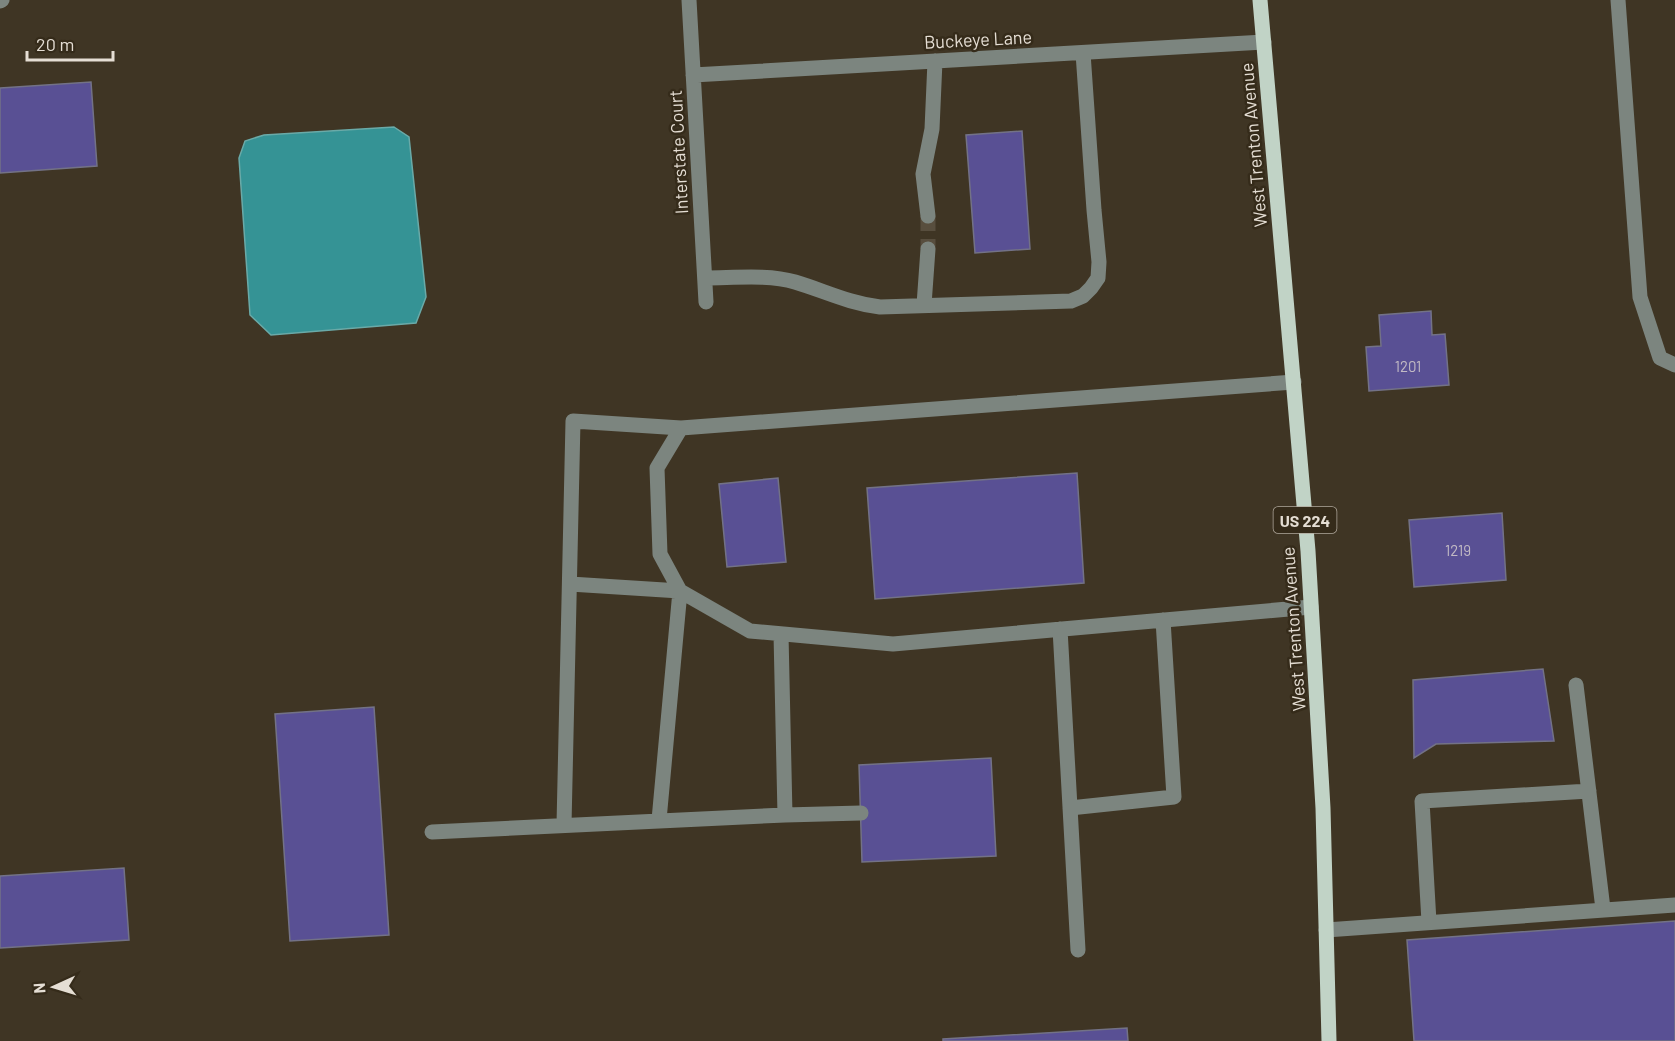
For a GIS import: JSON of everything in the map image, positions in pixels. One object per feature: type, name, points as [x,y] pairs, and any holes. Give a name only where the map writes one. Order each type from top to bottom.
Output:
[{"type":"main road","name":"West Trenton Avenue","points":[[1260,0],[1294,382],[1311,607],[1323,808],[1329,1041]]},
{"type":"street","name":"Interstate Court","points":[[689,0],[706,303]]},
{"type":"street","points":[[1618,0],[1640,297],[1660,358],[1675,365]]},
{"type":"street","name":"Buckeye Lane","points":[[693,75],[1264,42]]},
{"type":"street","points":[[705,278],[793,281],[860,304],[880,307],[1071,300],[1083,296],[1098,278],[1099,262],[1083,53]]},
{"type":"street","points":[[928,216],[924,174],[932,129],[935,61]]},
{"type":"street","points":[[924,305],[928,249]]},
{"type":"street","points":[[564,825],[573,421],[681,428],[1294,382]]},
{"type":"street","points":[[659,820],[680,591],[660,554],[657,468],[681,428]]},
{"type":"street","points":[[570,584],[680,591],[750,631],[893,644],[1311,607]]},
{"type":"street","points":[[1070,808],[1174,797],[1163,620]]},
{"type":"street","points":[[1060,629],[1078,950]]},
{"type":"street","points":[[781,634],[785,814]]},
{"type":"street","points":[[1576,685],[1603,909]]},
{"type":"street","points":[[1429,922],[1422,801],[1589,791]]},
{"type":"street","points":[[432,832],[785,814],[861,813]]},
{"type":"street","points":[[1326,930],[1675,905]]},
{"type":"water","points":[[394,127],[409,137],[426,297],[416,323],[271,335],[250,315],[239,158],[245,141],[264,135]]},
{"type":"building","points":[[91,82],[97,166],[0,173],[0,88]]},
{"type":"building","points":[[1022,131],[1030,249],[975,253],[966,135]]},
{"type":"building","points":[[1431,311],[1432,335],[1445,334],[1449,385],[1369,391],[1366,347],[1381,346],[1379,315]]},
{"type":"building","points":[[1077,473],[1084,583],[875,599],[867,488]]},
{"type":"building","points":[[778,478],[786,562],[727,567],[719,484]]},
{"type":"building","points":[[1502,513],[1506,580],[1414,587],[1409,520]]},
{"type":"building","points":[[1543,669],[1554,741],[1436,744],[1414,758],[1413,680]]},
{"type":"building","points":[[374,707],[389,935],[290,941],[275,714]]},
{"type":"building","points":[[991,758],[996,856],[862,862],[859,765]]},
{"type":"building","points":[[124,868],[129,940],[0,948],[0,876]]},
{"type":"building","points":[[1675,921],[1675,1041],[1414,1041],[1407,940]]},
{"type":"building","points":[[1127,1028],[1128,1041],[943,1041],[943,1039]]},
{"type":"tunnel","points":[[928,216],[928,249]]}]
